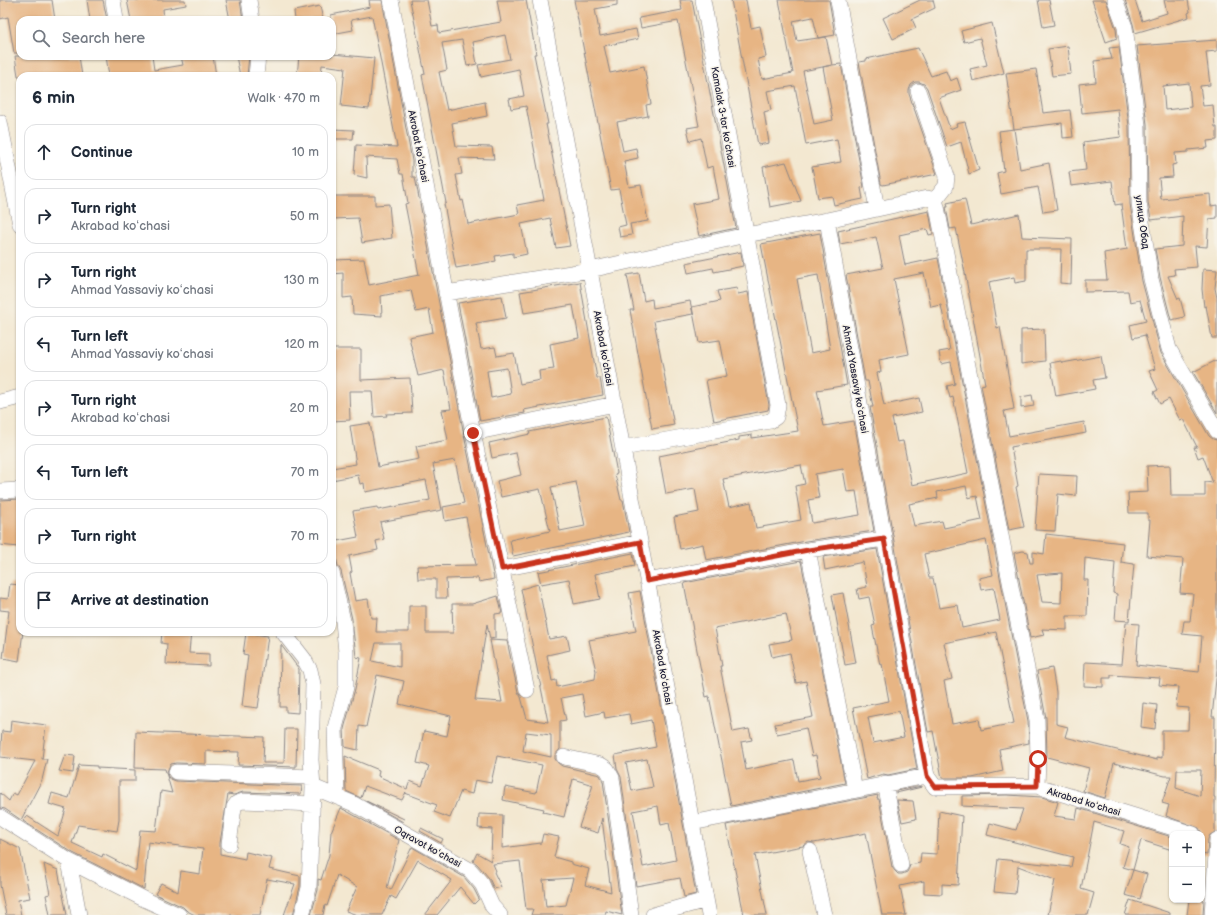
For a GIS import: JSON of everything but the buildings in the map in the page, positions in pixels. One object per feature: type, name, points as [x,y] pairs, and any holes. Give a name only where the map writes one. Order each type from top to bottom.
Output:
[{"type":"street","points":[[113,0],[115,16]]},
{"type":"street","points":[[249,0],[251,16]]},
{"type":"street","name":"Akrobat koʻchasi","points":[[391,0],[473,433],[527,690]]},
{"type":"street","name":"Akrabad koʻchasi","points":[[540,0],[709,915]]},
{"type":"street","name":"Kamalak 3-tor koʻchasi","points":[[623,448],[770,421],[776,417],[778,404],[703,0]]},
{"type":"street","points":[[838,0],[877,209]]},
{"type":"street","name":"улица Обод","points":[[1115,0],[1125,27],[1138,125],[1139,203],[1151,279],[1169,349],[1217,431]]},
{"type":"street","points":[[256,72],[258,60]]},
{"type":"street","points":[[918,91],[947,176],[946,186],[935,200]]},
{"type":"street","points":[[0,122],[16,204]]},
{"type":"street","points":[[446,293],[590,270],[746,235],[827,220],[927,198],[935,200]]},
{"type":"street","points":[[935,200],[1037,720],[1037,786]]},
{"type":"street","name":"Ahmad Yassaviy koʻchasi","points":[[827,220],[927,776]]},
{"type":"street","points":[[0,402],[16,397]]},
{"type":"street","points":[[473,433],[615,404]]},
{"type":"street","points":[[0,491],[16,490]]},
{"type":"street","points":[[647,581],[808,550],[884,539]]},
{"type":"street","points":[[502,569],[640,542]]},
{"type":"street","points":[[808,550],[855,790]]},
{"type":"street","points":[[336,590],[343,621],[346,652],[346,687],[335,728],[337,797]]},
{"type":"street","points":[[286,636],[304,659],[310,670],[313,684],[311,760],[313,804],[309,888],[302,915]]},
{"type":"street","points":[[312,721],[335,728]]},
{"type":"street","points":[[564,757],[601,765],[607,769],[612,778],[631,915]]},
{"type":"street","points":[[176,772],[313,782]]},
{"type":"street","points":[[692,823],[927,776]]},
{"type":"street","name":"Akrabad koʻchasi","points":[[927,776],[935,787],[1037,786],[1183,831]]},
{"type":"street","name":"Oqravot koʻchasi","points":[[313,782],[337,797],[358,807],[470,870],[482,884],[492,906],[500,915]]},
{"type":"street","points":[[884,784],[901,865]]},
{"type":"street","points":[[229,844],[234,808],[238,803],[243,801],[313,804]]},
{"type":"street","points":[[0,817],[69,861],[179,915]]},
{"type":"street","points":[[1205,838],[1217,841],[1212,915]]},
{"type":"street","points":[[810,851],[824,915]]},
{"type":"street","points":[[69,861],[79,915]]},
{"type":"street","points":[[146,900],[148,915]]},
{"type":"street","points":[[653,915],[706,900]]},
{"type":"route","points":[[473,433],[502,569],[640,542],[647,581],[808,550],[884,539],[927,776],[935,787],[1037,786],[1038,759]]}]
